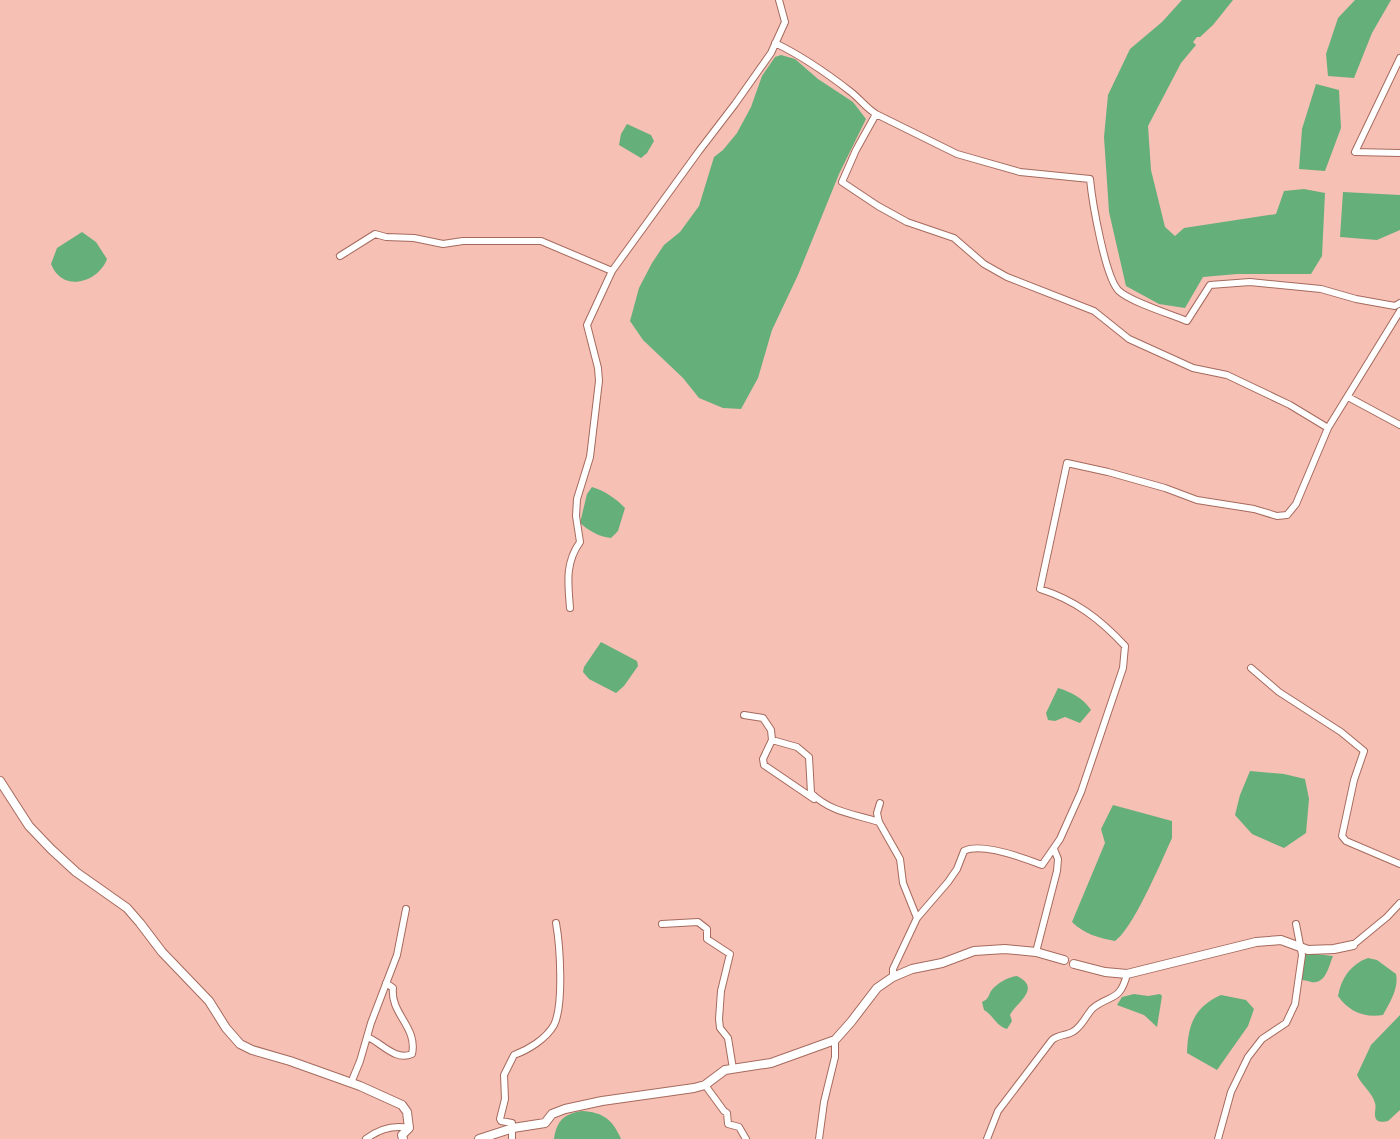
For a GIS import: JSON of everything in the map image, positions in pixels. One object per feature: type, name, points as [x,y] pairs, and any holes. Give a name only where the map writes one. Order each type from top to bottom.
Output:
[{"type":"street","points":[[570,608],[567,576],[580,542],[576,516],[577,499],[590,457],[599,381],[587,325],[612,271],[771,53],[785,22],[779,0]]},
{"type":"street","points":[[775,43],[792,51],[853,93],[876,114],[957,154],[1020,172],[1090,179],[1093,207],[1118,291],[1137,301],[1187,321],[1210,285],[1250,282],[1321,289],[1356,299],[1395,306],[1400,303]]},
{"type":"street","points":[[1400,58],[1355,152],[1400,153]]},
{"type":"street","points":[[876,114],[842,182],[907,222],[954,238],[984,264],[1007,277],[1094,311],[1129,339],[1192,368],[1227,375],[1290,405],[1328,428]]},
{"type":"street","points":[[340,256],[375,234],[443,244],[463,241],[541,241],[612,271]]},
{"type":"street","points":[[893,977],[893,969],[917,918],[957,869],[964,850],[971,847],[1007,854],[1042,865],[1054,849],[1081,792],[1123,668],[1125,646],[1110,629],[1085,609],[1065,598],[1040,589],[1067,463],[1166,488],[1197,500],[1254,509],[1277,516],[1287,515],[1296,504],[1328,428],[1400,310]]},
{"type":"street","points":[[1348,397],[1400,425]]},
{"type":"street","points":[[1251,668],[1279,692],[1341,732],[1364,752],[1354,780],[1341,836],[1346,841],[1400,864]]},
{"type":"street","points":[[744,715],[763,718],[771,730],[772,740],[763,759],[764,765],[786,782],[820,802],[839,811],[879,822]]},
{"type":"street","points":[[772,740],[797,747],[809,757],[811,793],[820,802]]},
{"type":"street","points":[[0,781],[29,826],[76,872],[127,908],[162,952],[209,1001],[226,1028],[240,1044],[351,1083],[402,1105],[407,1112],[410,1128]]},
{"type":"street","points":[[880,803],[877,813],[879,822],[900,859],[903,883],[917,918]]},
{"type":"street","points":[[1036,952],[1057,872],[1058,859],[1054,849]]},
{"type":"street","points":[[1074,964],[1105,972],[1127,974],[1256,942],[1281,940],[1308,950],[1334,949],[1353,945],[1400,903]]},
{"type":"street","points":[[351,1083],[397,955],[405,909]]},
{"type":"street","points":[[662,924],[698,922],[707,929],[707,939],[730,954],[721,991],[719,1019],[720,1028],[728,1038],[733,1069]]},
{"type":"street","points":[[512,1139],[512,1123],[500,1119],[505,1099],[504,1075],[513,1055],[537,1043],[554,1026],[557,1013],[560,946],[556,923]]},
{"type":"street","points":[[1218,1139],[1231,1092],[1248,1057],[1262,1039],[1286,1023],[1295,1004],[1301,947],[1296,924]]},
{"type":"street","points":[[479,1139],[513,1128],[544,1123],[552,1114],[565,1109],[705,1084],[724,1070],[771,1063],[835,1040],[877,988],[893,977],[912,969],[942,963],[974,951],[1005,949],[1036,952],[1064,960]]},
{"type":"street","points":[[987,1139],[998,1111],[1052,1040],[1074,1032],[1095,1007],[1117,994],[1125,984],[1127,974]]},
{"type":"street","points":[[367,1037],[399,1055],[412,1054],[413,1037],[406,1021],[393,1005],[393,988],[387,983]]},
{"type":"street","points":[[819,1139],[824,1102],[835,1057],[835,1040]]},
{"type":"street","points":[[705,1084],[727,1113],[728,1124],[739,1127],[746,1139]]},
{"type":"street","points":[[366,1139],[377,1130],[401,1126],[410,1128]]},
{"type":"street","points":[[403,1139],[402,1135],[410,1128]]},
{"type":"shaded area","points":[[1182,0],[1233,0],[1213,25],[1193,42],[1196,45],[1181,63],[1148,126],[1151,170],[1165,227],[1175,236],[1184,228],[1276,214],[1284,191],[1304,189],[1325,193],[1322,256],[1311,274],[1237,274],[1203,277],[1185,308],[1159,304],[1126,286],[1109,212],[1104,137],[1108,95],[1130,49],[1162,22]]},
{"type":"shaded area","points":[[1355,0],[1391,0],[1372,33],[1354,78],[1328,76],[1326,54],[1338,18]]},
{"type":"shaded area","points":[[781,55],[795,59],[818,79],[853,102],[866,119],[839,174],[798,275],[772,330],[758,378],[741,409],[723,408],[699,398],[683,378],[643,340],[630,321],[639,288],[652,263],[664,245],[680,232],[699,206],[714,157],[737,133],[751,107],[762,76],[775,57]]},
{"type":"shaded area","points":[[1316,84],[1339,90],[1341,128],[1325,171],[1299,169],[1302,129]]},
{"type":"shaded area","points":[[627,124],[651,135],[654,141],[641,158],[619,145],[621,134]]},
{"type":"shaded area","points":[[1343,192],[1400,195],[1400,230],[1377,240],[1340,237]]},
{"type":"shaded area","points":[[82,232],[96,242],[107,259],[96,274],[88,279],[71,281],[63,279],[51,264],[57,248]]},
{"type":"shaded area","points":[[592,487],[610,495],[625,508],[618,531],[611,538],[594,533],[580,523],[587,494]]},
{"type":"shaded area","points":[[601,642],[637,661],[638,666],[616,693],[589,679],[583,672]]},
{"type":"shaded area","points":[[1058,688],[1076,696],[1091,710],[1080,723],[1065,717],[1055,721],[1048,720],[1046,713]]},
{"type":"shaded area","points":[[1250,771],[1284,774],[1305,779],[1309,799],[1306,833],[1284,848],[1252,834],[1235,815]]},
{"type":"shaded area","points":[[1113,805],[1172,821],[1172,838],[1154,877],[1130,923],[1115,941],[1092,935],[1072,922],[1105,843],[1101,829]]},
{"type":"shaded area","points":[[1304,954],[1333,956],[1326,974],[1316,982],[1301,980]]},
{"type":"shaded area","points":[[1368,958],[1377,960],[1396,974],[1395,990],[1383,1015],[1370,1016],[1358,1013],[1342,1002],[1338,996],[1348,972]]},
{"type":"shaded area","points":[[1017,976],[1024,981],[1028,990],[1010,1015],[1012,1021],[1007,1029],[1000,1026],[984,1010],[982,1002],[999,983]]},
{"type":"shaded area","points":[[1134,994],[1148,996],[1160,994],[1162,996],[1157,1027],[1144,1015],[1117,1005],[1122,997]]},
{"type":"shaded area","points":[[1221,995],[1246,1000],[1254,1009],[1248,1026],[1217,1070],[1187,1053],[1194,1018],[1204,1005]]},
{"type":"shaded area","points":[[1400,1015],[1400,1110],[1388,1121],[1380,1122],[1375,1117],[1374,1099],[1357,1075],[1371,1045]]},
{"type":"shaded area","points":[[582,1111],[596,1113],[606,1118],[621,1139],[554,1139],[562,1119]]}]
